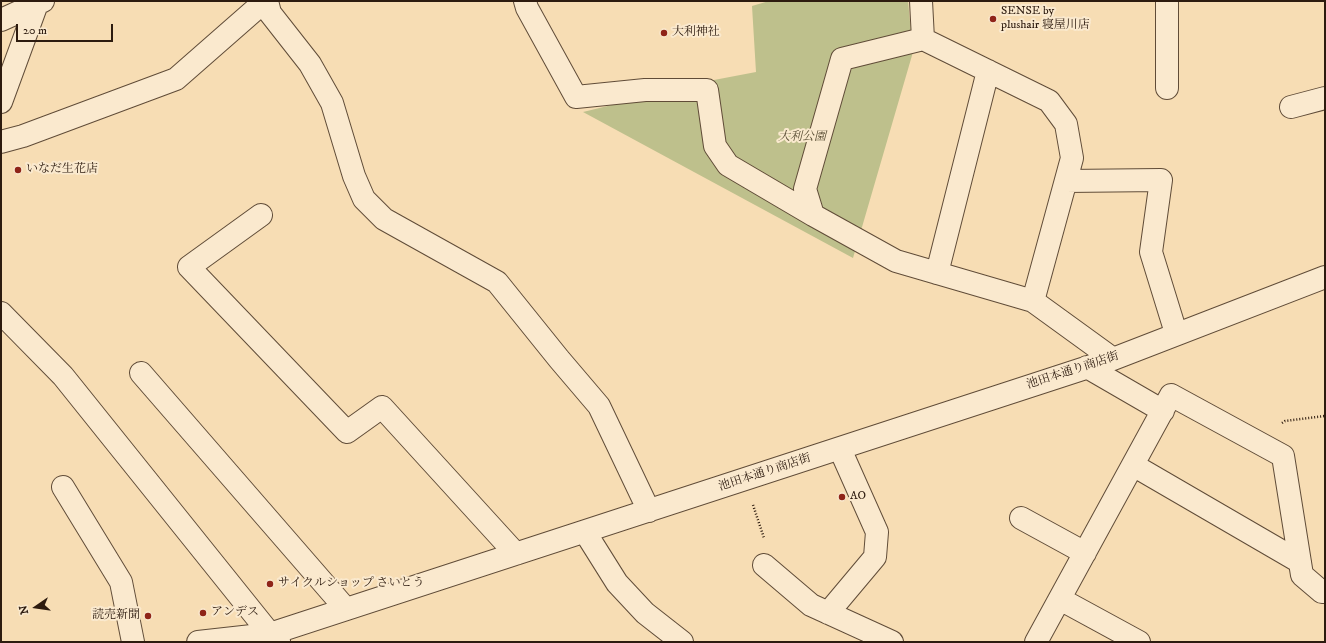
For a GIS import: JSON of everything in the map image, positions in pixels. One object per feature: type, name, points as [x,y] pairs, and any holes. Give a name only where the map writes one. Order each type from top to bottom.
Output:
[{"type":"street","points":[[1,142],[23,136],[176,79],[266,1],[270,13],[310,64],[332,103],[354,176],[364,199],[384,219],[497,282],[599,406],[649,511]]},
{"type":"street","points":[[525,1],[527,8],[576,97],[645,90],[707,90],[715,146],[728,165],[813,215],[896,261],[1033,301],[1113,358]]},
{"type":"street","points":[[921,1],[923,39]]},
{"type":"street","points":[[1167,1],[1167,88]]},
{"type":"street","points":[[1,20],[39,2]]},
{"type":"street","points":[[1,102],[39,2]]},
{"type":"street","points":[[813,215],[805,189],[842,59],[923,39],[1049,101],[1066,124],[1072,158],[1033,301]]},
{"type":"street","points":[[937,273],[988,71]]},
{"type":"street","points":[[1291,107],[1325,98]]},
{"type":"street","points":[[1066,181],[1161,180],[1151,252],[1176,334]]},
{"type":"street","points":[[261,215],[189,267],[347,432],[382,407],[516,554]]},
{"type":"street","name":"池田本通り商店街","points":[[198,642],[275,638],[346,609],[840,449],[1087,367],[1325,277]]},
{"type":"street","points":[[1,313],[63,376],[275,638]]},
{"type":"street","points":[[1087,367],[1163,411]]},
{"type":"street","points":[[141,373],[346,609]]},
{"type":"street","points":[[1036,642],[1171,395],[1283,456],[1302,575],[1322,592],[1325,592]]},
{"type":"street","points":[[828,613],[874,557],[877,532],[840,449]]},
{"type":"street","points":[[1133,466],[1300,562]]},
{"type":"street","points":[[63,487],[121,582],[133,642]]},
{"type":"street","points":[[1021,518],[1085,553]]},
{"type":"street","points":[[585,532],[617,583],[645,613],[682,642]]},
{"type":"street","points":[[764,564],[811,605],[892,642]]},
{"type":"street","points":[[1060,599],[1139,642]]},
{"type":"path","points":[[1254,439],[1286,421],[1325,416]]},
{"type":"path","points":[[745,480],[766,546],[764,564]]},
{"type":"green space","name":"大利公園","points":[[769,1],[908,1],[913,52],[853,258],[583,112],[714,80],[756,72],[752,6]]},
{"type":"place","name":"SENSE by plushair 寝屋川店","points":[[993,19]]},
{"type":"place","name":"大利神社","points":[[664,33]]},
{"type":"place","name":"いなだ生花店","points":[[18,170]]},
{"type":"place","name":"AO","points":[[842,497]]},
{"type":"place","name":"サイクルショップ さいとう","points":[[270,584]]},
{"type":"place","name":"アンデス","points":[[203,613]]},
{"type":"place","name":"読売新聞","points":[[148,616]]}]
